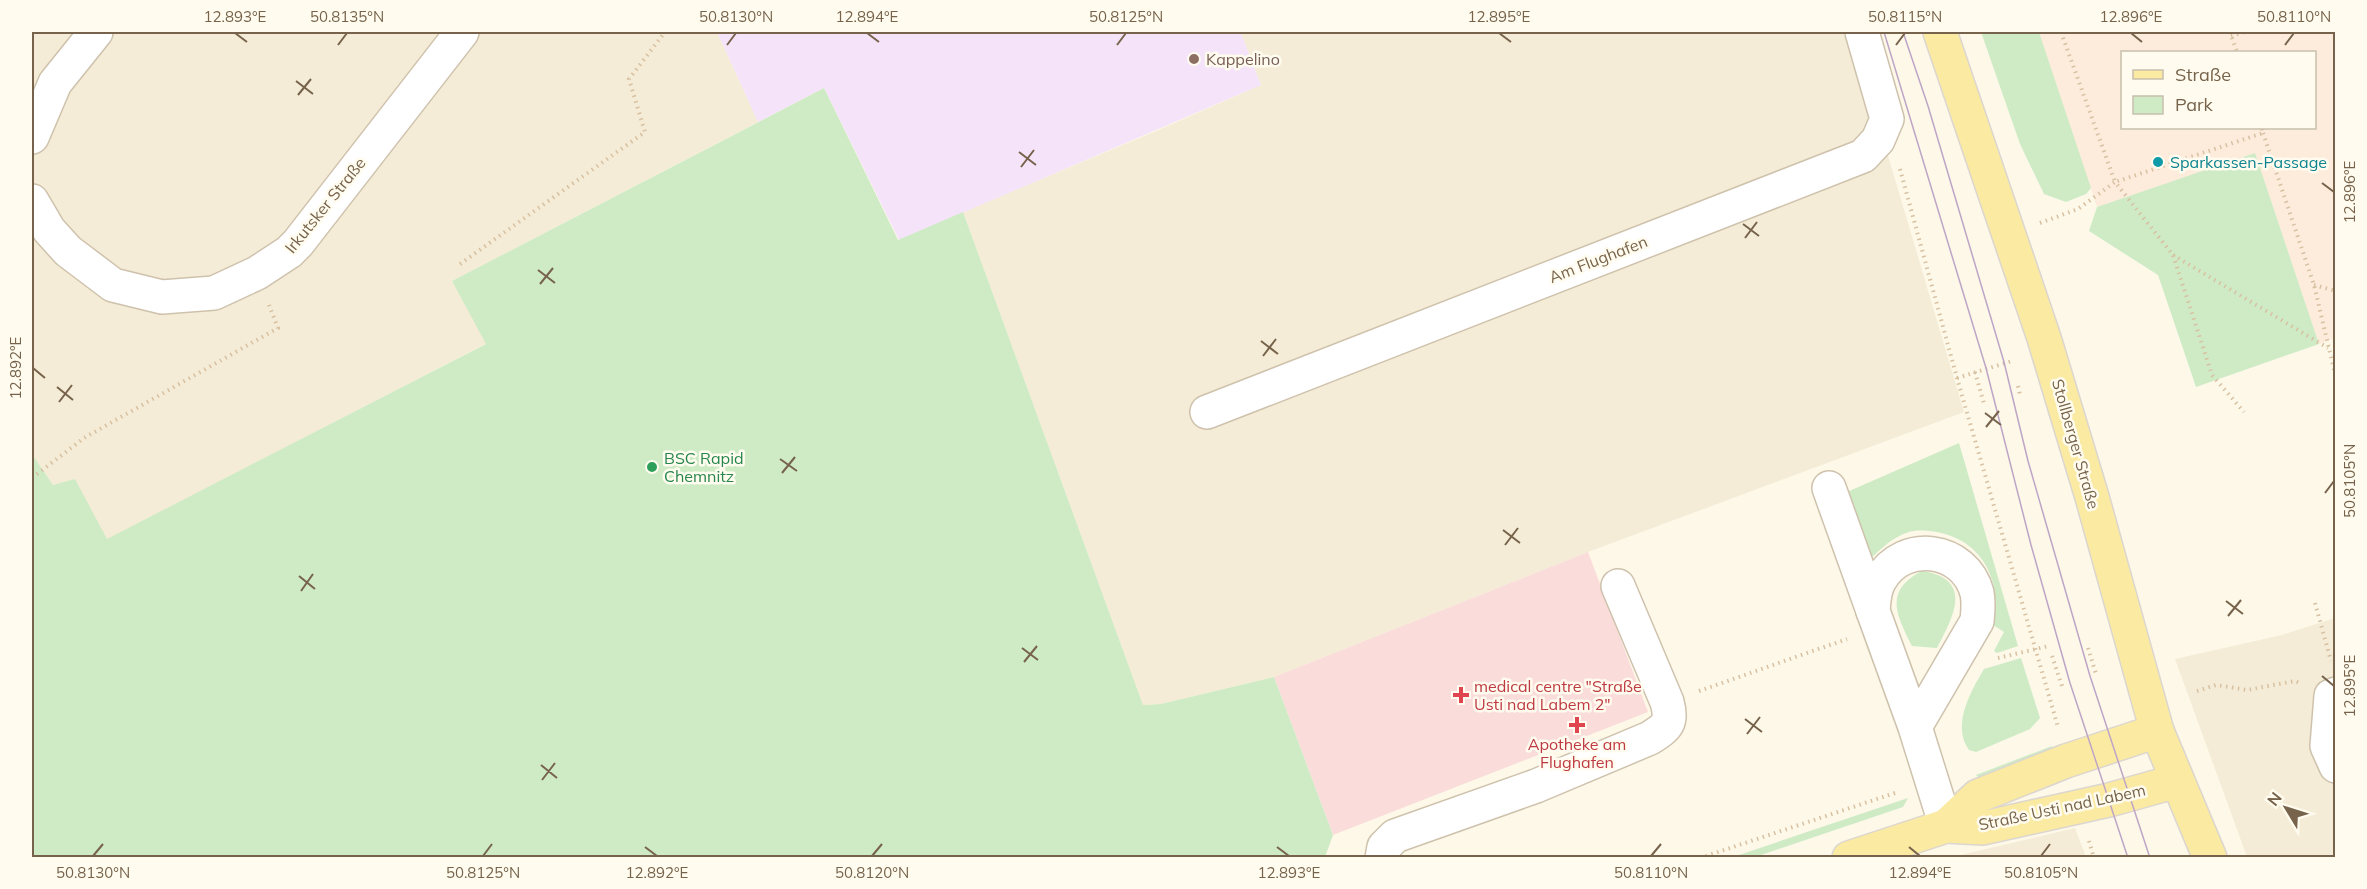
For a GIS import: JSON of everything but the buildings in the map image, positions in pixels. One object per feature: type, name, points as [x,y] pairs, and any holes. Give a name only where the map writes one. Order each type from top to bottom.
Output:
[{"type":"main road","name":"Stollberger Straße","points":[[1940,32],[2044,338],[2092,497],[2157,731],[2210,858]]},
{"type":"main road","name":"Straße Usti nad Labem","points":[[1946,826],[1978,796],[2066,761],[2157,731]]},
{"type":"main road","name":"Straße Usti nad Labem","points":[[1849,858],[1946,826],[1983,828],[2109,800],[2177,780]]},
{"type":"street","points":[[32,137],[55,83],[96,32]]},
{"type":"street","name":"Irkutsker Straße","points":[[32,201],[49,230],[68,251],[113,285],[162,297],[214,293],[257,273],[289,252],[298,243],[462,32]]},
{"type":"street","points":[[1862,32],[1887,119]]},
{"type":"street","name":"Am Flughafen","points":[[1207,412],[1863,156],[1878,140],[1887,119]]},
{"type":"street","points":[[1829,488],[1915,727],[1946,826]]},
{"type":"street","points":[[1876,620],[1874,596],[1880,580],[1901,557],[1919,552],[1938,554],[1955,561],[1968,574],[1977,591],[1977,621],[1915,727]]},
{"type":"street","points":[[1382,858],[1384,847],[1395,836],[1536,786],[1650,738],[1666,727],[1671,715],[1667,702],[1618,586]]},
{"type":"street","points":[[2333,686],[2327,746],[2336,766]]},
{"type":"path","points":[[460,264],[645,132],[629,79],[665,32]]},
{"type":"path","points":[[2061,32],[2115,182],[2172,255],[2212,375],[2244,412]]},
{"type":"path","points":[[2237,51],[2230,34],[2244,32]]},
{"type":"path","points":[[1887,119],[1958,378],[2049,691]]},
{"type":"path","points":[[2262,129],[2314,285],[2336,378]]},
{"type":"path","points":[[2040,223],[2078,209],[2115,182],[2264,133]]},
{"type":"path","points":[[2172,255],[2328,348]]},
{"type":"path","points":[[32,478],[84,438],[278,328],[257,273]]},
{"type":"path","points":[[2314,285],[2336,291]]},
{"type":"path","points":[[1958,378],[2012,359],[2014,368]]},
{"type":"path","points":[[1975,372],[1984,404]]},
{"type":"path","points":[[2016,377],[2020,395]]},
{"type":"path","points":[[2197,691],[2216,685],[2247,690],[2295,681],[2333,686],[2315,603]]},
{"type":"path","points":[[1667,702],[1876,620]]},
{"type":"path","points":[[2088,648],[2096,674]]},
{"type":"path","points":[[2052,656],[2062,686]]},
{"type":"path","points":[[1700,858],[1875,801],[1932,779]]},
{"type":"path","points":[[2088,858],[2090,850],[2094,858]]},
{"type":"shaded area","points":[[32,32],[717,32],[758,122],[452,281],[487,343],[107,540],[75,480],[53,485],[32,454]]},
{"type":"shaded area","points":[[717,32],[1244,32],[1241,33],[1261,85],[899,240],[824,88],[758,122]]},
{"type":"shaded area","points":[[1843,32],[1889,159],[1964,412],[1588,552],[1274,677],[1161,704],[1143,705],[963,212],[1261,85],[1241,33]]},
{"type":"shaded area","name":"Sparkassen-Passage","points":[[2039,32],[2335,32],[2335,338],[2319,344],[2255,154],[2097,207]]},
{"type":"shaded area","name":"medical centre \"Straße Usti nad Labem 2\"","points":[[1588,552],[1648,712],[1333,835],[1274,677]]},
{"type":"shaded area","points":[[2335,618],[2335,857],[2247,857],[2175,659],[2282,635]]},
{"type":"shaded area","points":[[2075,828],[2086,857],[1952,857]]},
{"type":"green space","points":[[1981,32],[2039,32],[2091,188],[2086,194],[2066,202],[2044,194],[2020,144]]},
{"type":"green space","name":"BSC Rapid Chemnitz","points":[[824,88],[898,240],[963,212],[1143,705],[1161,704],[1274,677],[1333,835],[1325,857],[32,857],[32,454],[53,485],[75,479],[107,539],[486,344],[452,281]]},
{"type":"green space","points":[[2255,153],[2319,344],[2196,387],[2158,275],[2089,231],[2097,207]]},
{"type":"green space","points":[[1959,443],[2018,646],[1997,653],[1994,651],[2004,632],[1993,625],[1995,596],[1993,582],[1981,558],[1959,540],[1941,533],[1922,531],[1909,532],[1898,537],[1871,558],[1847,492]]},
{"type":"green space","points":[[1922,571],[1938,575],[1949,582],[1954,590],[1953,612],[1937,648],[1912,646],[1898,614],[1898,595],[1902,587]]},
{"type":"green space","points":[[2021,658],[2040,718],[2030,729],[1976,752],[1969,750],[1964,740],[1962,719],[1969,698],[1984,669]]},
{"type":"green space","points":[[2052,746],[2054,752],[1981,780],[1976,775]]},
{"type":"green space","points":[[1908,798],[1903,807],[1755,857],[1733,857]]},
{"type":"tram line","points":[[1884,32],[1986,368],[2031,545],[2070,683],[2128,858]]},
{"type":"tram line","points":[[1903,32],[1928,106],[2004,362],[2028,461],[2090,676],[2150,858]]},
{"type":"place","name":"Kappelino","points":[[1194,59]]},
{"type":"place","name":"Sparkassen-Passage","points":[[2158,162]]},
{"type":"place","name":"BSC Rapid Chemnitz","points":[[652,467]]},
{"type":"place","name":"medical centre \"Straße Usti nad Labem 2\"","points":[[1461,695]]},
{"type":"place","name":"Apotheke am Flughafen","points":[[1577,725]]}]
